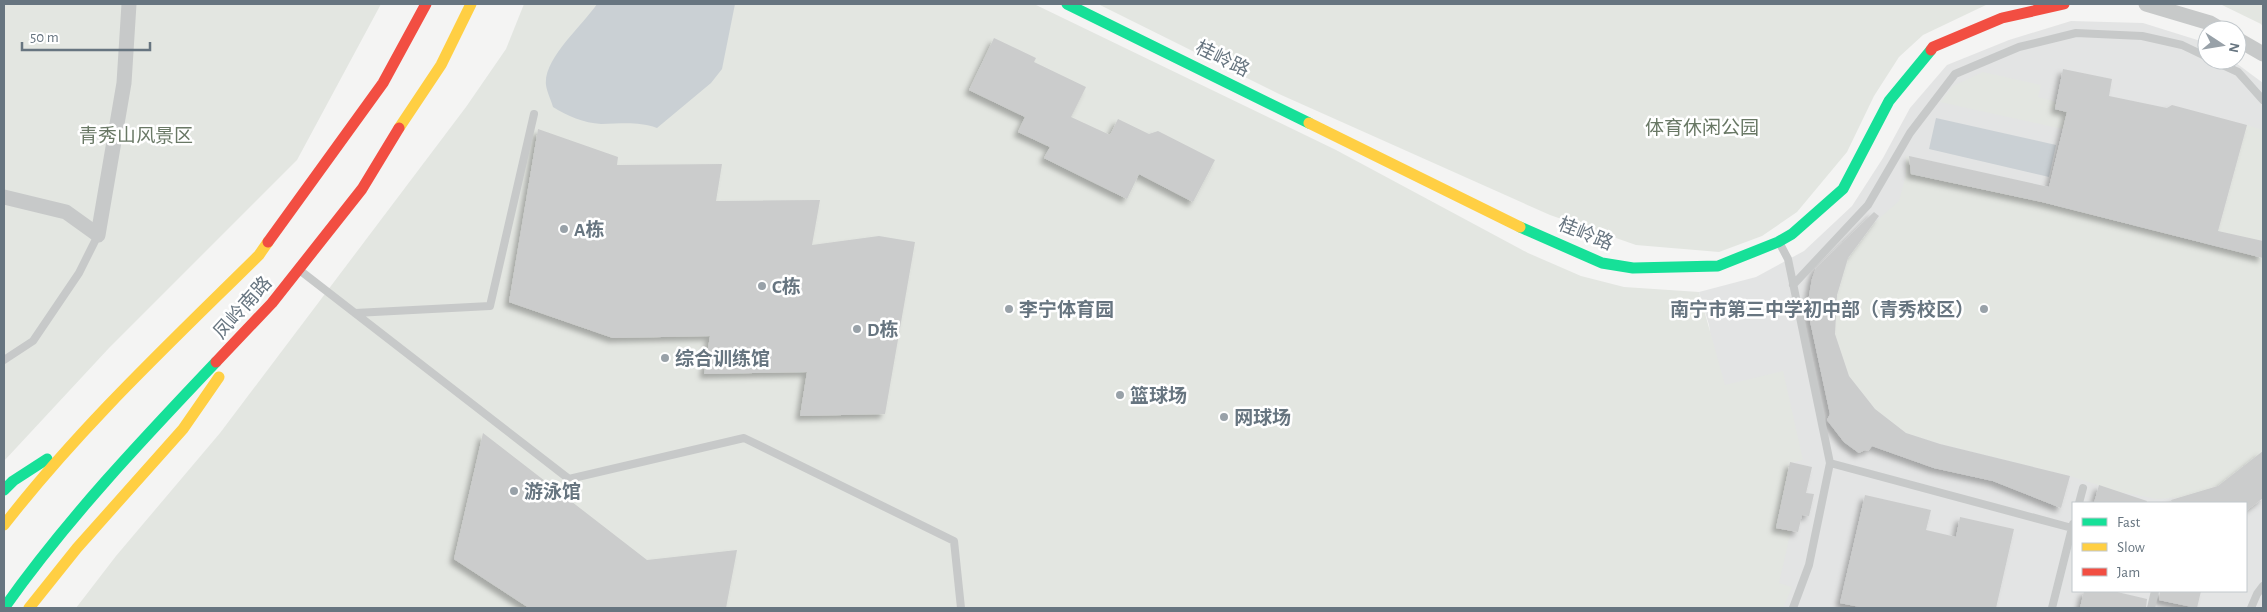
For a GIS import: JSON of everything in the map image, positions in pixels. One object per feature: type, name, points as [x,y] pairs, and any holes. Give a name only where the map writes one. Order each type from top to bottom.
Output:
[{"type":"main road","name":"凤岭南路","points":[[4,525],[35,485],[95,418],[259,256],[408,46],[426,4]]},
{"type":"main road","name":"凤岭南路","points":[[4,608],[36,564],[111,473],[160,419],[272,303],[362,189],[471,4]]},
{"type":"main road","name":"桂岭路","points":[[1067,4],[1530,232],[1602,263],[1633,268],[1718,266],[1778,242],[1792,234],[1843,189],[1889,101],[1933,47],[2002,18],[2064,4]]},
{"type":"main road","points":[[29,608],[77,548],[183,429],[272,303]]},
{"type":"main road","points":[[4,490],[13,481],[71,445]]},
{"type":"street","points":[[4,197],[66,212],[98,235],[124,83],[128,4]]},
{"type":"street","points":[[2146,4],[2197,20]]},
{"type":"street","points":[[2247,45],[2263,54]]},
{"type":"lane","points":[[1793,285],[1868,205],[1910,134],[1955,74],[2019,47],[2076,33],[2142,36],[2182,45],[2197,52]]},
{"type":"lane","points":[[2234,70],[2238,72],[2263,100]]},
{"type":"lane","points":[[355,313],[490,306],[534,114]]},
{"type":"lane","points":[[4,360],[33,341],[78,273],[98,235]]},
{"type":"lane","points":[[1778,242],[1788,259],[1830,463],[1809,565],[1793,608]]},
{"type":"lane","points":[[299,269],[569,479],[744,438],[954,542],[961,608]]},
{"type":"lane","points":[[1830,463],[2072,526]]},
{"type":"lane","points":[[2079,502],[2083,488]]},
{"type":"lane","points":[[2052,608],[2072,530]]},
{"type":"lane","points":[[2251,608],[2263,586]]},
{"type":"lane","points":[[2151,608],[2155,592]]},
{"type":"shaded area","points":[[597,4],[735,4],[722,69],[711,83],[657,128],[636,124],[601,124],[582,121],[564,113],[553,107],[546,85],[547,75],[557,53]]},
{"type":"shaded area","name":"南宁市第三中学初中部（青秀校区）","points":[[2071,21],[2143,23],[2197,40],[2197,70],[2245,70],[2263,83],[2263,608],[1746,608],[1709,325],[1699,292],[1756,277],[1804,251],[1852,206],[1883,158],[1910,108],[1947,65],[2009,40]]},
{"type":"shaded area","points":[[1936,118],[2056,145],[2049,177],[1929,149]]},
{"type":"green space","name":"青秀山风景区","points":[[4,4],[381,4],[297,160],[109,348],[4,461]]},
{"type":"green space","name":"李宁体育园","points":[[524,4],[1034,4],[1336,150],[1528,253],[1581,276],[1624,287],[1699,292],[1725,385],[1783,371],[1803,460],[1790,463],[1777,528],[1791,531],[1779,583],[1792,587],[1783,608],[76,608],[116,556],[220,433],[466,107],[506,49]]},
{"type":"green space","name":"体育休闲公园","points":[[1098,4],[1988,4],[1923,35],[1899,57],[1874,96],[1847,152],[1797,212],[1762,236],[1719,252],[1636,245],[1550,215],[1279,94]]},
{"type":"green space","points":[[2220,4],[2263,4],[2263,27],[2261,24]]},
{"type":"green space","points":[[1983,72],[2041,85],[2038,97],[2056,102],[2055,109],[2067,112],[2063,129],[1940,102],[1953,86]]},
{"type":"green space","points":[[2247,125],[2263,130],[2263,227],[2260,241],[2218,231]]},
{"type":"green space","points":[[1906,156],[2042,202],[2263,258],[2262,452],[2218,486],[2184,497],[2157,499],[2120,492],[2070,476],[1941,444],[1906,433],[1875,409],[1849,376],[1835,334],[1837,295],[1848,258],[1875,222],[1899,201],[1906,175]]},
{"type":"building","points":[[994,38],[1036,58],[1034,62],[1086,87],[1071,117],[1110,135],[1118,119],[1149,134],[1158,131],[1215,160],[1193,202],[1139,174],[1127,199],[1044,158],[1050,147],[1018,132],[1025,117],[969,90]]},
{"type":"building","points":[[2063,69],[2112,79],[2109,96],[2167,108],[2172,105],[2247,125],[2218,231],[2263,241],[2263,258],[2042,202],[1911,174],[1909,156],[2049,187],[2067,112],[2055,109]]},
{"type":"building","points":[[538,129],[618,157],[617,165],[722,164],[716,201],[820,200],[812,245],[879,236],[915,242],[885,414],[800,416],[807,372],[704,374],[710,336],[613,338],[509,302]]},
{"type":"building","points":[[1874,212],[1879,216],[1848,258],[1837,295],[1835,334],[1849,376],[1875,409],[1906,433],[1940,444],[2070,476],[2061,508],[1993,481],[1934,468],[1872,446],[1868,451],[1865,450],[1859,453],[1844,442],[1827,420],[1830,414],[1807,307],[1812,279],[1816,268]]},
{"type":"building","name":"游泳馆","points":[[483,433],[647,560],[737,550],[726,608],[529,608],[454,559]]},
{"type":"building","points":[[2263,451],[2263,498],[2247,510],[2247,502],[2172,502],[2171,500],[2218,486]]},
{"type":"building","points":[[1790,462],[1812,467],[1806,493],[1814,494],[1809,516],[1802,515],[1798,532],[1776,528]]},
{"type":"building","points":[[2099,485],[2147,501],[2146,502],[2094,502]]},
{"type":"building","points":[[1865,495],[1931,510],[1926,530],[1956,537],[1960,517],[2014,529],[1996,608],[1865,608],[1840,603]]},
{"type":"building","points":[[2084,592],[2117,592],[2147,599],[2146,608],[2080,608]]},
{"type":"building","points":[[2160,592],[2201,592],[2197,608],[2159,600]]},
{"type":"traffic: fast","points":[[1067,4],[1309,123]]},
{"type":"traffic: fast","points":[[1520,227],[1602,263],[1633,268],[1718,266],[1778,242],[1792,234],[1843,189],[1889,101],[1931,50]]},
{"type":"traffic: fast","points":[[4,608],[79,512],[216,362]]},
{"type":"traffic: fast","points":[[4,490],[13,481],[47,459]]},
{"type":"traffic: slow","points":[[399,128],[441,65],[471,4]]},
{"type":"traffic: slow","points":[[1309,123],[1520,227]]},
{"type":"traffic: slow","points":[[4,525],[95,419],[259,255],[268,242]]},
{"type":"traffic: slow","points":[[29,608],[77,548],[183,429],[219,377]]},
{"type":"traffic: jam","points":[[268,242],[383,83],[426,4]]},
{"type":"traffic: jam","points":[[1931,50],[1933,47],[2002,18],[2064,4]]},
{"type":"traffic: jam","points":[[216,362],[272,303],[362,189],[399,128]]},
{"type":"place","name":"A栋","points":[[564,229]]},
{"type":"place","name":"C栋","points":[[762,286]]},
{"type":"place","name":"李宁体育园","points":[[1009,309]]},
{"type":"place","name":"南宁市第三中学初中部（青秀校区）","points":[[1984,309]]},
{"type":"place","name":"D栋","points":[[857,329]]},
{"type":"place","name":"综合训练馆","points":[[665,358]]},
{"type":"place","name":"篮球场","points":[[1120,395]]},
{"type":"place","name":"网球场","points":[[1224,417]]},
{"type":"place","name":"游泳馆","points":[[514,491]]}]
